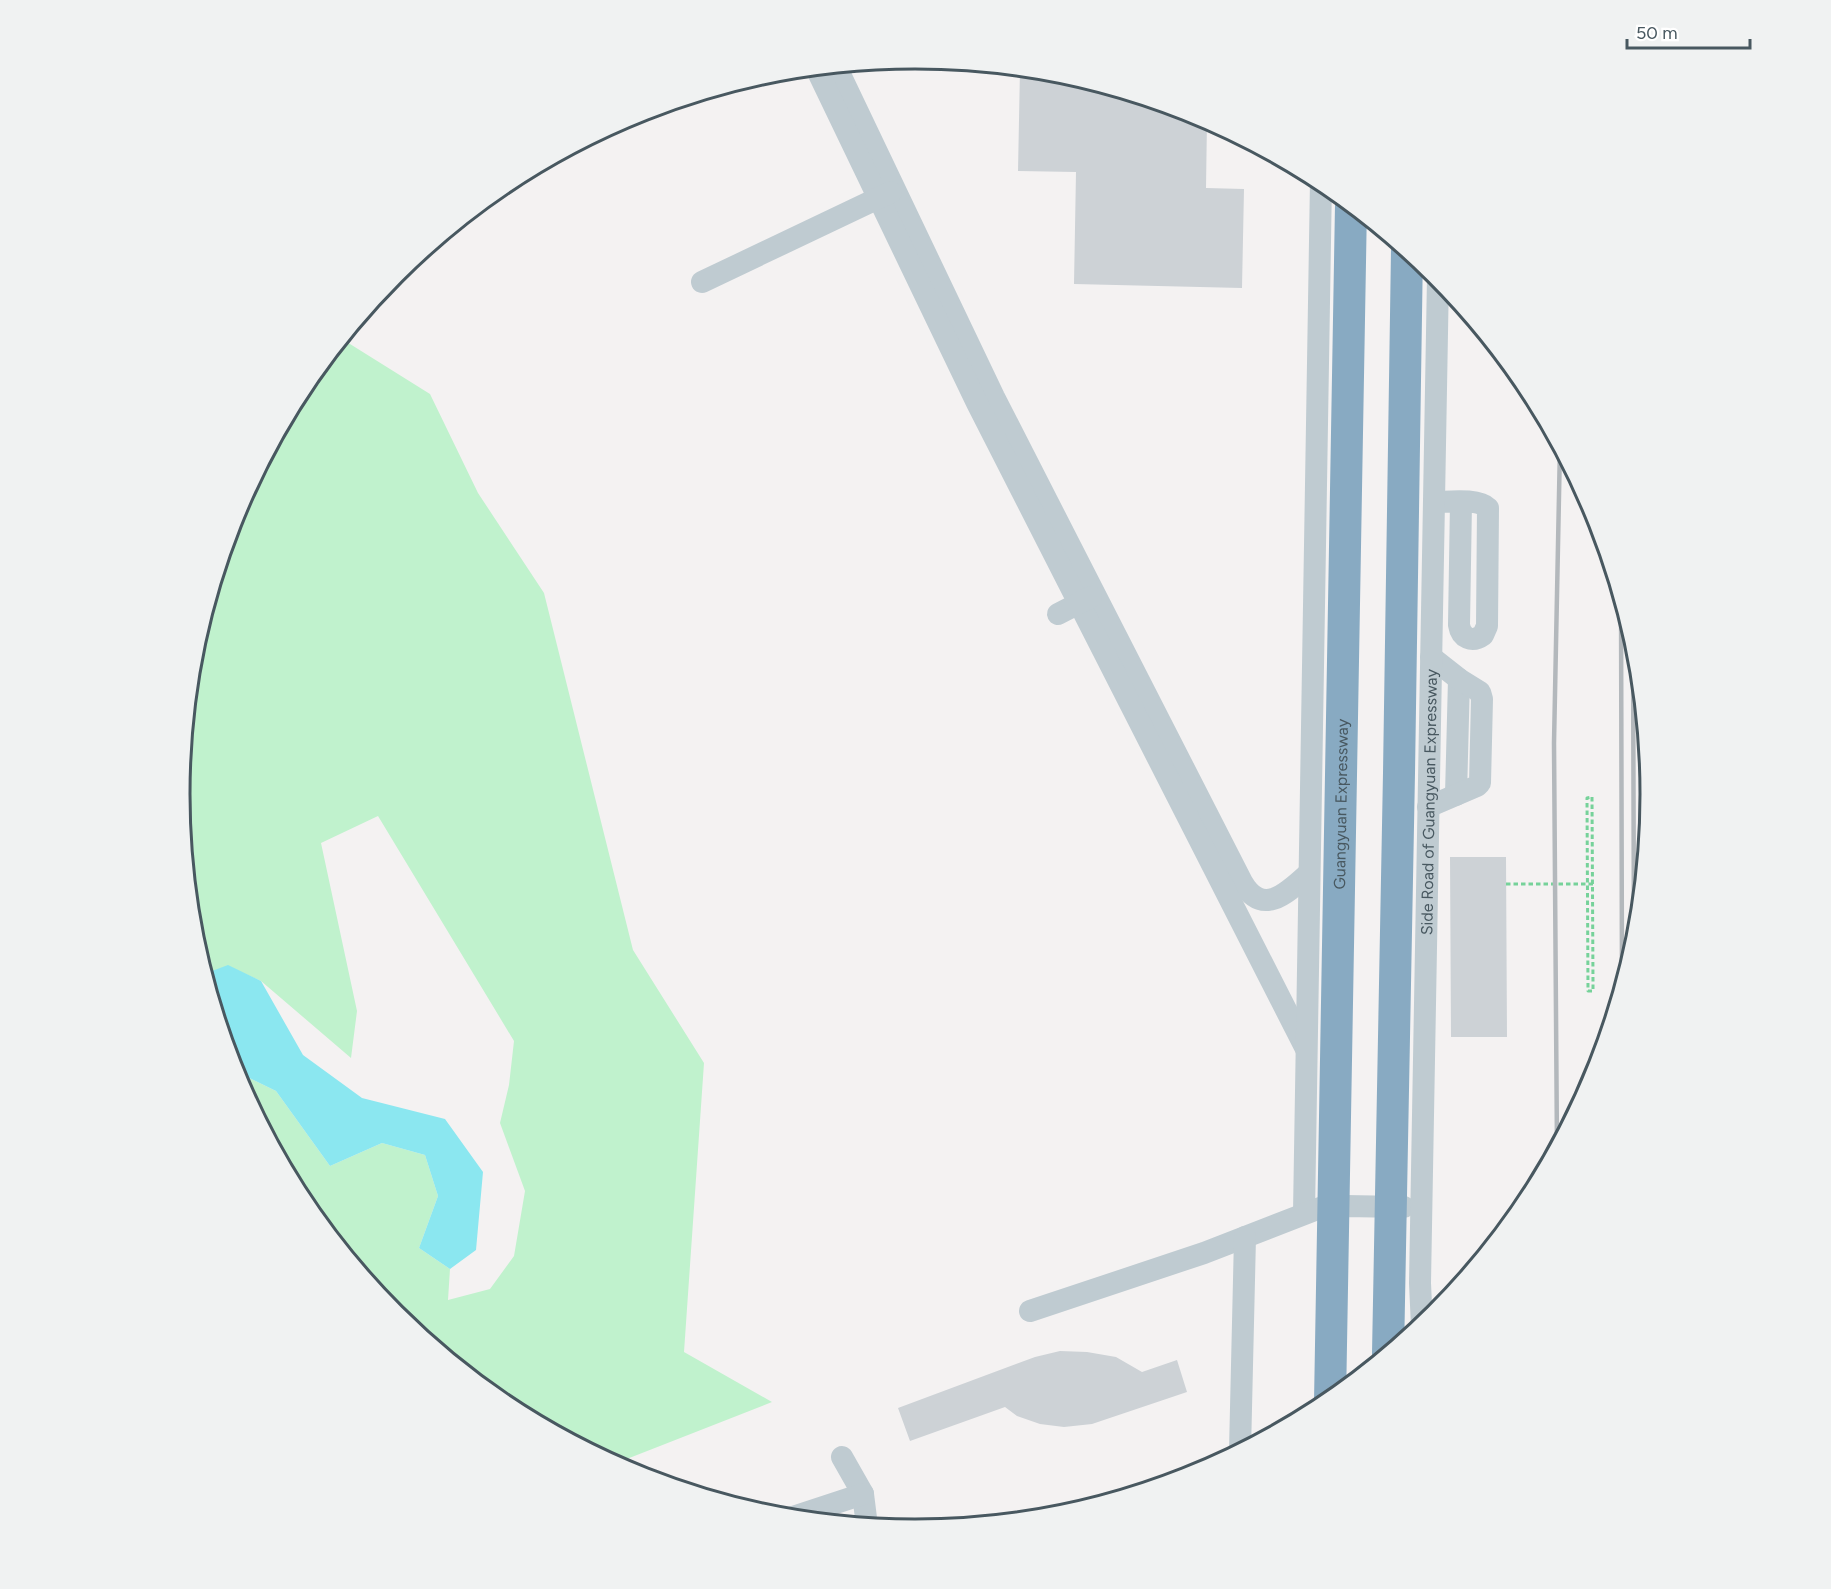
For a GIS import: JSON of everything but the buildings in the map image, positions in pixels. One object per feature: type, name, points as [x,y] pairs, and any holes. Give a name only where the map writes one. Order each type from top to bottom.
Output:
[{"type":"highway","name":"Guangyuan Expressway","points":[[1330,1390],[1352,215]]},
{"type":"highway","points":[[1388,1345],[1407,261]]},
{"type":"street","points":[[839,73],[887,194]]},
{"type":"street","points":[[820,75],[887,194],[986,380],[1087,599],[1306,1049]]},
{"type":"street","points":[[1304,1213],[1321,192]]},
{"type":"street","points":[[702,282],[887,194]]},
{"type":"street","name":"Side Road of Guangyuan Expressway","points":[[1421,1315],[1421,1207],[1438,291]]},
{"type":"street","points":[[1434,502],[1461,502],[1484,504],[1488,508],[1487,626],[1483,635],[1475,639],[1465,637],[1459,625],[1461,502]]},
{"type":"street","points":[[1087,599],[1246,889],[1255,898],[1273,899],[1288,891],[1309,873]]},
{"type":"street","points":[[1058,614],[1087,599]]},
{"type":"street","points":[[1428,807],[1477,786],[1481,780],[1482,694],[1431,657]]},
{"type":"street","points":[[1030,1311],[1204,1253],[1320,1208],[1337,1206],[1421,1207]]},
{"type":"street","points":[[1240,1443],[1245,1237]]},
{"type":"street","points":[[842,1457],[863,1494],[866,1518]]},
{"type":"street","points":[[809,1512],[863,1494]]},
{"type":"path","points":[[1592,797],[1593,884],[1593,991],[1588,991],[1587,798],[1592,797]]},
{"type":"path","points":[[1506,884],[1593,884]]},
{"type":"green space","points":[[348,343],[430,394],[478,493],[544,593],[633,950],[704,1063],[684,1352],[772,1402],[626,1459],[553,1423],[512,1398],[437,1340],[402,1308],[370,1273],[312,1198],[287,1157],[247,1077],[276,1091],[330,1166],[382,1143],[425,1155],[438,1196],[419,1248],[450,1269],[448,1300],[490,1289],[514,1256],[525,1191],[500,1123],[509,1085],[514,1041],[378,816],[321,843],[357,1011],[351,1058],[261,981],[228,966],[212,971],[196,889],[192,842],[190,794],[192,747],[196,700],[204,653],[215,607],[245,517],[287,432],[312,391]]},
{"type":"water","points":[[228,965],[261,981],[303,1055],[362,1098],[445,1119],[483,1172],[476,1250],[450,1269],[419,1248],[438,1196],[425,1155],[382,1143],[330,1166],[276,1091],[247,1077],[229,1028],[212,971]]},
{"type":"railway","points":[[1557,1132],[1554,743],[1560,462]]},
{"type":"railway","points":[[1621,628],[1622,957]]},
{"type":"railway","points":[[1633,689],[1634,896]]}]
